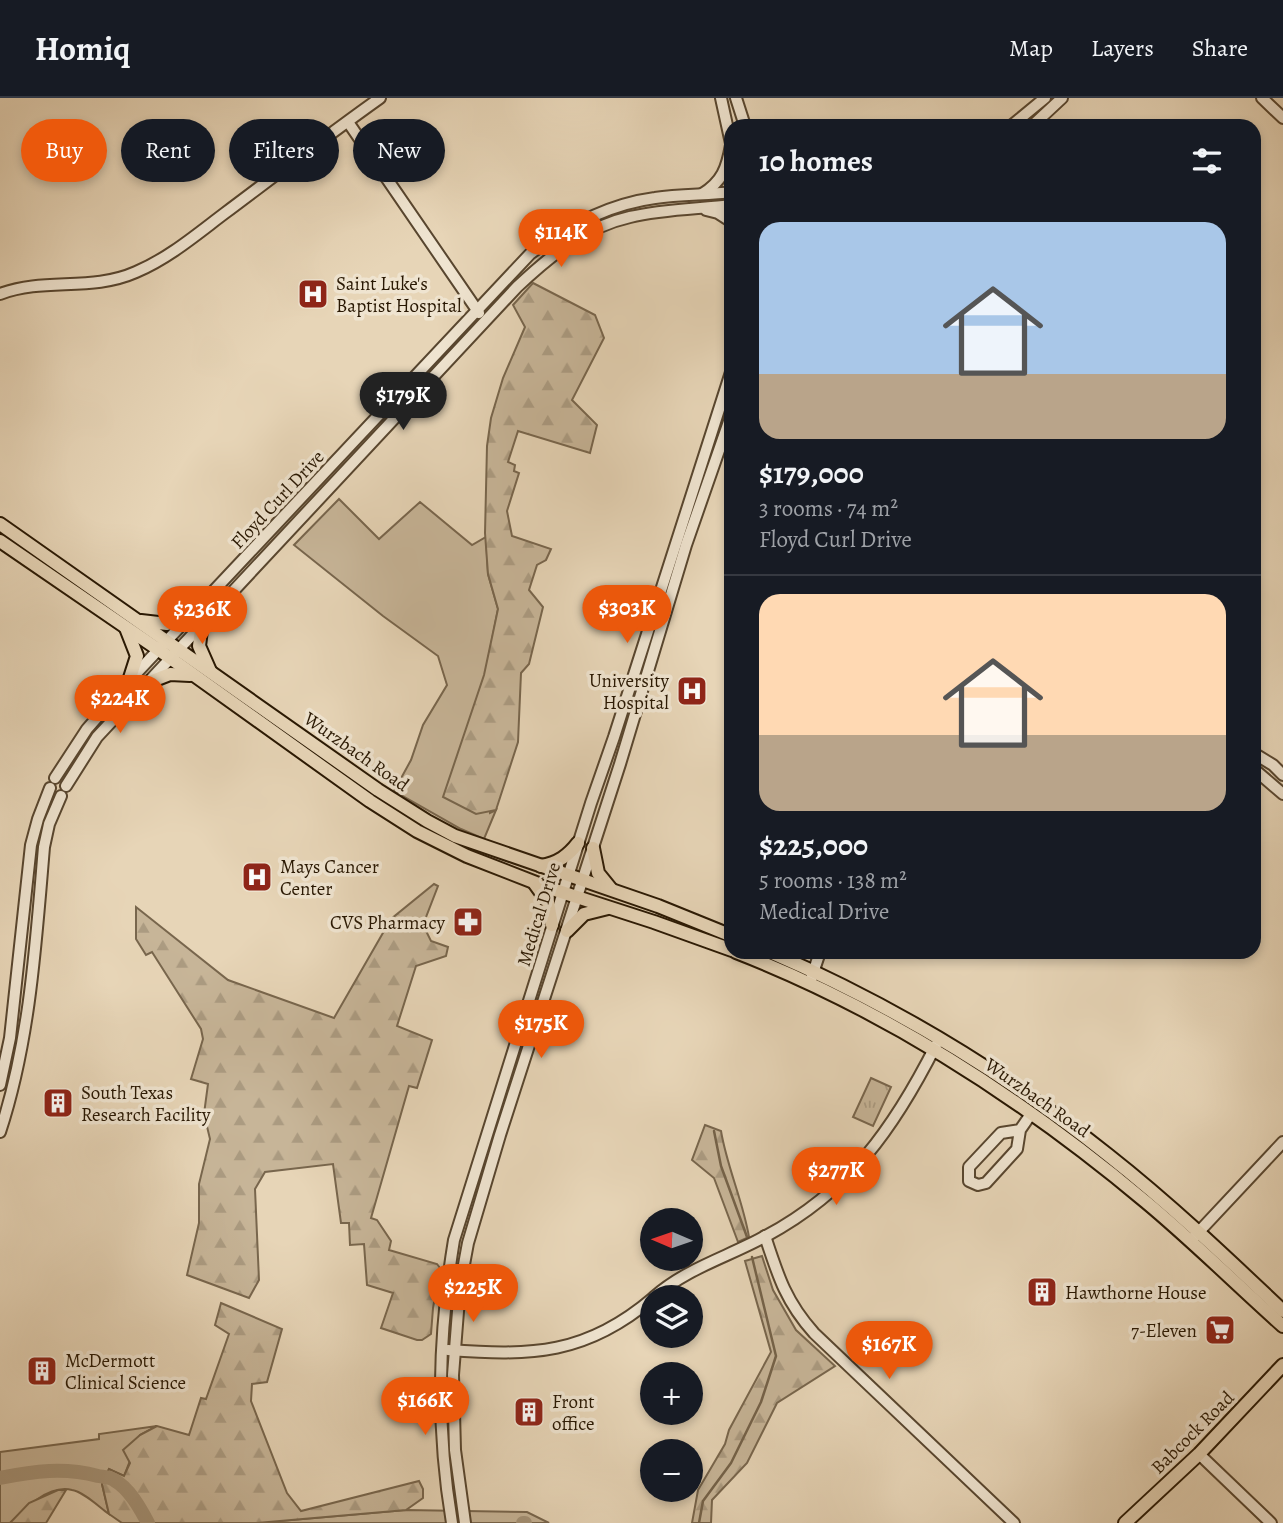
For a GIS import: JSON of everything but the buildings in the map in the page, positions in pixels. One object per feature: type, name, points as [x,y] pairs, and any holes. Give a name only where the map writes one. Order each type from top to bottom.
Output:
[{"type":"main road","name":"Wurzbach Road","points":[[0,524],[168,650],[210,671],[378,790],[427,821],[455,836],[724,933]]},
{"type":"main road","name":"Wurzbach Road","points":[[0,541],[131,624]]},
{"type":"main road","points":[[130,681],[137,656],[131,624],[156,624],[189,618]]},
{"type":"main road","points":[[202,622],[199,646],[210,671]]},
{"type":"main road","name":"Wurzbach Road","points":[[168,650],[194,676],[417,831],[467,856],[532,882],[724,947]]},
{"type":"main road","points":[[147,683],[175,673],[194,676]]},
{"type":"main road","points":[[538,866],[558,861],[578,843]]},
{"type":"main road","points":[[593,848],[598,873],[611,890]]},
{"type":"main road","points":[[532,882],[547,900],[552,925]]},
{"type":"main road","points":[[567,931],[584,914],[612,908]]},
{"type":"main road","name":"Wurzbach Road","points":[[756,959],[811,979]]},
{"type":"main road","name":"Wurzbach Road","points":[[781,959],[896,1029],[936,1045],[1018,1088],[1109,1155],[1199,1231],[1283,1311]]},
{"type":"main road","name":"Wurzbach Road","points":[[936,1045],[1112,1174],[1283,1326]]},
{"type":"main road","name":"Babcock Road","points":[[1125,1523],[1199,1454],[1283,1366]]},
{"type":"street","points":[[0,294],[28,286],[107,282],[158,262],[380,98]]},
{"type":"street","points":[[721,98],[725,119]]},
{"type":"street","points":[[736,98],[743,119]]},
{"type":"street","points":[[1019,119],[1045,98]]},
{"type":"street","points":[[1040,119],[1062,98]]},
{"type":"street","points":[[1262,98],[1283,118]]},
{"type":"street","points":[[348,122],[485,321]]},
{"type":"street","points":[[698,196],[720,180],[724,172]]},
{"type":"street","name":"Floyd Curl Drive","points":[[0,1132],[23,1040],[44,847],[49,824],[63,791],[97,737],[147,683],[189,618],[508,276],[547,242],[597,214],[625,205],[654,198],[724,193]]},
{"type":"street","name":"Floyd Curl Drive","points":[[0,1085],[10,1038],[32,845],[38,819],[53,783],[87,729],[130,681],[202,622],[517,287],[554,254],[602,226],[629,217],[724,206]]},
{"type":"street","points":[[700,209],[724,217]]},
{"type":"street","points":[[547,242],[554,254]]},
{"type":"street","name":"Medical Drive","points":[[452,1523],[439,1416],[447,1284],[461,1214],[724,394]]},
{"type":"street","points":[[715,422],[724,425]]},
{"type":"street","name":"Medical Drive","points":[[465,1523],[453,1416],[455,1350],[460,1286],[475,1217],[578,897],[686,545],[724,435]]},
{"type":"street","points":[[1261,758],[1283,775]]},
{"type":"street","points":[[1261,775],[1283,794]]},
{"type":"street","points":[[38,819],[49,824]]},
{"type":"street","points":[[811,979],[818,959]]},
{"type":"street","points":[[17,977],[30,979]]},
{"type":"street","points":[[671,1285],[691,1271],[765,1236],[835,1189],[865,1159],[903,1108],[936,1045]]},
{"type":"street","points":[[1020,1130],[1001,1133],[969,1167],[969,1181],[978,1185],[986,1183],[1017,1149],[1020,1130],[1031,1114]]},
{"type":"street","points":[[1189,1241],[1283,1142]]},
{"type":"street","points":[[765,1236],[782,1286],[797,1314],[1014,1523]]},
{"type":"street","points":[[442,1349],[518,1353],[565,1347],[586,1340],[623,1321],[640,1307]]},
{"type":"street","points":[[1199,1454],[1271,1523]]},
{"type":"green space","points":[[533,283],[595,315],[604,338],[572,400],[597,425],[590,453],[518,431],[508,462],[515,465],[514,471],[519,473],[507,511],[512,536],[551,549],[546,560],[537,565],[529,590],[543,607],[529,664],[521,673],[518,742],[496,810],[476,814],[443,797],[484,675],[498,609],[488,574],[485,533],[487,446],[491,418],[503,378],[525,327],[513,305]]},
{"type":"green space","points":[[339,499],[379,539],[420,502],[472,545],[486,537],[488,574],[498,609],[485,675],[490,813],[496,810],[484,839],[394,791],[411,760],[423,725],[447,685],[438,656],[294,545]]},
{"type":"green space","points":[[434,884],[438,886],[423,925],[431,941],[448,947],[446,956],[416,966],[397,1026],[432,1040],[417,1088],[409,1086],[371,1218],[377,1220],[391,1241],[389,1250],[437,1264],[440,1268],[431,1334],[417,1340],[381,1328],[393,1293],[367,1285],[364,1244],[350,1245],[349,1223],[341,1223],[333,1164],[265,1172],[255,1189],[259,1280],[249,1298],[187,1275],[199,1223],[199,1184],[210,1139],[204,1114],[208,1084],[191,1079],[203,1039],[201,1029],[152,952],[146,955],[136,939],[136,907],[228,980],[334,1018],[391,919]]},
{"type":"green space","points":[[871,1078],[891,1087],[873,1126],[853,1117]]},
{"type":"green space","points":[[705,1125],[721,1131],[749,1237],[738,1242],[714,1178],[692,1160]]},
{"type":"green space","points":[[762,1256],[773,1290],[796,1330],[835,1366],[777,1403],[747,1463],[712,1500],[711,1523],[692,1523],[696,1502],[703,1502],[703,1481],[771,1352],[745,1261]]},
{"type":"green space","points":[[221,1303],[282,1329],[267,1382],[252,1384],[251,1401],[287,1493],[301,1511],[419,1481],[423,1498],[406,1510],[257,1523],[122,1523],[109,1514],[102,1484],[109,1469],[124,1476],[130,1463],[123,1450],[140,1435],[157,1426],[189,1435],[201,1398],[206,1399],[229,1334],[215,1325]]},
{"type":"green space","points":[[157,1426],[140,1435],[124,1476],[109,1469],[102,1484],[109,1514],[81,1494],[63,1489],[38,1499],[10,1523],[0,1523],[0,1452],[99,1439],[99,1434]]},
{"type":"green space","points":[[58,1490],[66,1490],[46,1523],[10,1523],[29,1503]]},
{"type":"green space","points":[[406,1510],[527,1512],[549,1523],[257,1523]]},
{"type":"waterway","points":[[714,1131],[721,1166],[747,1237]]},
{"type":"waterway","points":[[699,1523],[703,1501],[731,1463],[761,1402],[776,1356],[752,1257]]},
{"type":"waterway","points":[[0,1478],[61,1471],[111,1478],[129,1493],[148,1523]]},
{"type":"place","name":"Saint Luke's Baptist Hospital","points":[[313,294]]},
{"type":"place","name":"University Hospital","points":[[692,691]]},
{"type":"place","name":"Mays Cancer Center","points":[[257,877]]},
{"type":"place","name":"CVS Pharmacy","points":[[468,922]]},
{"type":"place","name":"South Texas Research Facility","points":[[58,1103]]},
{"type":"place","name":"Hawthorne House","points":[[1042,1292]]},
{"type":"place","name":"7-Eleven","points":[[1220,1330]]},
{"type":"place","name":"McDermott Clinical Science","points":[[42,1371]]},
{"type":"place","name":"Front office","points":[[529,1412]]}]
